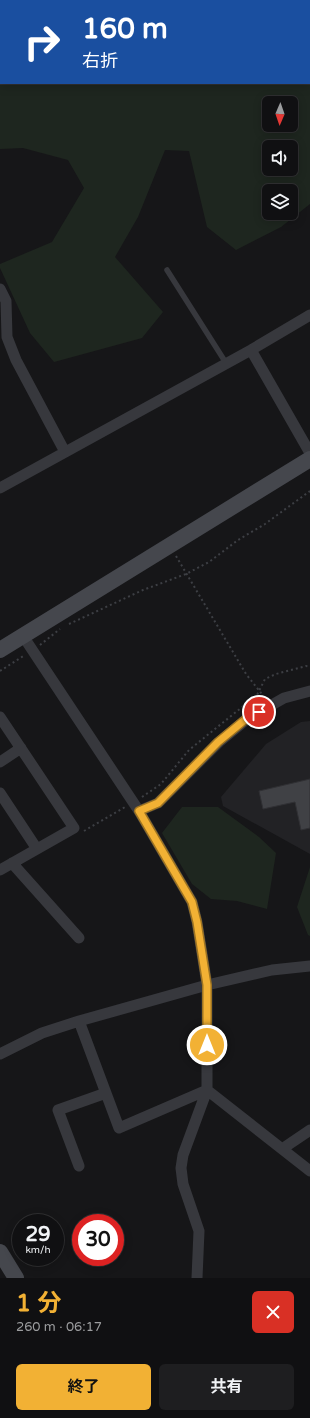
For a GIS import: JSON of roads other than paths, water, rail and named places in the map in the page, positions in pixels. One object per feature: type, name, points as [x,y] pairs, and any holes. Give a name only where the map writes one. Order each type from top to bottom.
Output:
[{"type":"street","points":[[0,289],[6,301],[7,337],[16,360],[65,452]]},
{"type":"street","points":[[0,488],[251,350],[310,315]]},
{"type":"street","points":[[251,350],[310,453]]},
{"type":"street","points":[[0,650],[310,459]]},
{"type":"street","points":[[23,636],[136,807],[192,902],[197,922],[207,985],[207,1090],[183,1155],[181,1168],[183,1184],[199,1231],[197,1278]]},
{"type":"street","points":[[136,807],[158,803],[218,742],[247,718],[284,698],[310,691]]},
{"type":"street","points":[[0,717],[74,828],[0,870]]},
{"type":"street","points":[[0,762],[21,748]]},
{"type":"street","points":[[0,793],[37,849]]},
{"type":"street","points":[[12,863],[79,938]]},
{"type":"street","points":[[0,1054],[42,1032],[79,1021],[207,985],[272,970],[310,966]]},
{"type":"street","points":[[79,1021],[119,1128],[207,1090]]},
{"type":"street","points":[[207,1090],[310,1171]]},
{"type":"street","points":[[79,1166],[58,1110],[106,1093]]},
{"type":"street","points":[[282,1149],[310,1130]]},
{"type":"street","points":[[0,1252],[16,1278]]},
{"type":"lane","points":[[167,270],[226,363]]}]
